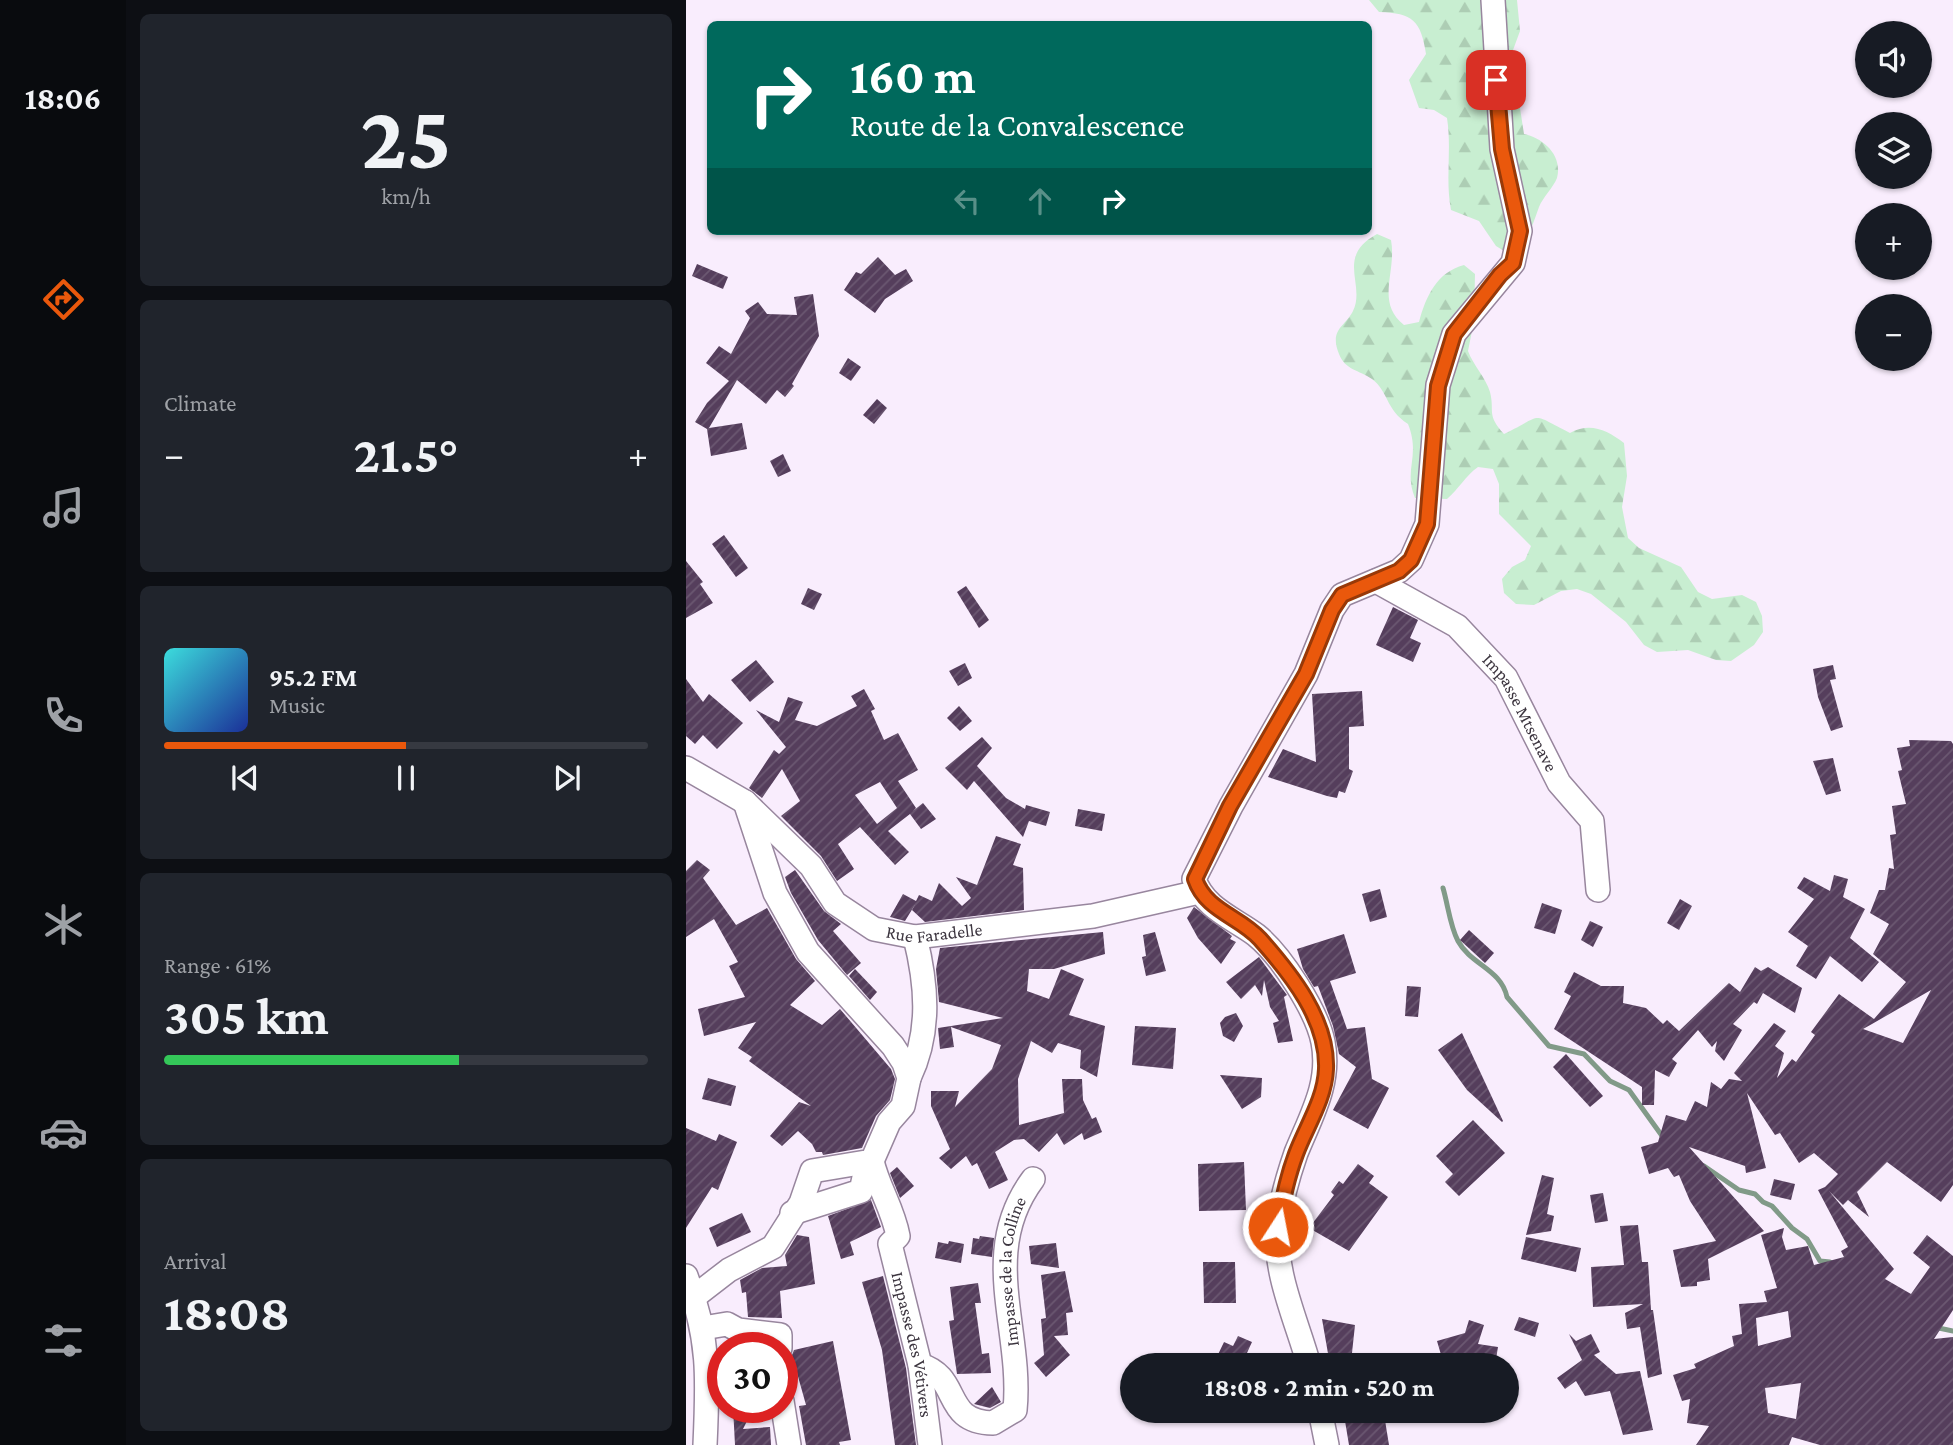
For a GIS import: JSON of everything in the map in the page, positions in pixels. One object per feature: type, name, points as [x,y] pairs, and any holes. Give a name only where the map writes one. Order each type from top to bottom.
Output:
[{"type":"street","points":[[1305,1353],[1283,1272],[1278,1227],[1296,1155],[1323,1086],[1326,1068],[1323,1043],[1318,1023],[1280,962],[1258,937],[1199,892],[1195,879],[1196,870],[1306,674],[1332,610],[1342,595],[1399,571],[1411,560],[1427,524],[1438,386],[1444,363],[1454,334],[1500,275],[1513,263],[1520,231],[1502,149],[1493,0]]},
{"type":"street","name":"Impasse Mtsenave","points":[[1376,581],[1457,626],[1506,678],[1559,783],[1592,821],[1598,890]]},
{"type":"street","name":"Rue Faradelle","points":[[686,768],[745,802],[811,866],[835,903],[874,929],[915,937],[1093,916],[1199,892]]},
{"type":"street","points":[[745,802],[775,893],[808,952],[888,1040],[904,1063],[909,1078]]},
{"type":"street","points":[[792,1213],[861,1191],[870,1162],[889,1122],[903,1107],[926,1025],[925,989],[915,937]]},
{"type":"street","points":[[694,1306],[730,1270],[773,1247],[792,1213],[801,1203],[812,1171],[870,1162]]},
{"type":"street","name":"Impasse des Vétivers","points":[[870,1162],[895,1219],[898,1236],[890,1244],[920,1365],[930,1445]]},
{"type":"street","name":"Impasse de la Colline","points":[[920,1365],[937,1373],[961,1414],[968,1419],[993,1423],[1015,1410],[1004,1255],[1019,1199],[1033,1179]]},
{"type":"street","points":[[694,1306],[738,1330],[755,1332]]},
{"type":"street","points":[[694,1306],[707,1380],[705,1445]]},
{"type":"street","points":[[786,1423],[789,1445]]},
{"type":"street","points":[[1323,1423],[1327,1445]]},
{"type":"green space","points":[[1369,0],[1517,0],[1520,31],[1509,61],[1510,76],[1517,89],[1524,134],[1538,139],[1550,149],[1558,170],[1557,178],[1541,203],[1523,249],[1509,254],[1496,246],[1479,221],[1451,210],[1447,118],[1434,110],[1419,108],[1409,80],[1426,54],[1418,26],[1400,14],[1379,12]]},
{"type":"green space","points":[[1377,234],[1391,240],[1389,296],[1395,316],[1404,325],[1419,322],[1429,294],[1447,273],[1464,265],[1475,274],[1474,321],[1468,351],[1488,387],[1493,417],[1498,427],[1504,434],[1537,418],[1570,433],[1584,428],[1598,429],[1624,443],[1627,476],[1622,507],[1628,538],[1639,548],[1681,567],[1698,592],[1712,599],[1742,595],[1756,602],[1762,616],[1763,632],[1754,645],[1731,661],[1716,660],[1688,650],[1657,652],[1644,645],[1626,622],[1591,594],[1577,589],[1561,591],[1534,605],[1516,604],[1504,593],[1502,579],[1512,567],[1525,560],[1531,546],[1499,514],[1499,484],[1493,469],[1478,467],[1447,499],[1415,498],[1411,479],[1413,445],[1408,424],[1391,407],[1382,389],[1372,379],[1345,363],[1336,346],[1339,329],[1350,316],[1356,301],[1354,261],[1357,252]]},
{"type":"building","points":[[878,257],[895,275],[906,269],[913,281],[885,299],[875,313],[844,290],[856,272],[861,274]]},
{"type":"building","points":[[697,264],[728,277],[723,289],[692,276]]},
{"type":"building","points":[[813,294],[819,336],[792,384],[794,386],[785,397],[777,390],[766,404],[737,380],[709,428],[742,423],[747,449],[711,456],[707,429],[695,422],[707,403],[729,381],[706,363],[719,346],[731,354],[750,318],[745,311],[758,302],[767,314],[797,315],[794,297]]},
{"type":"building","points":[[848,358],[861,367],[851,381],[839,373]]},
{"type":"building","points":[[877,399],[887,408],[874,424],[863,415]]},
{"type":"building","points":[[783,454],[791,471],[778,477],[770,461]]},
{"type":"building","points":[[724,535],[748,568],[736,577],[712,544]]},
{"type":"building","points":[[686,561],[703,582],[700,584],[713,603],[686,618]]},
{"type":"building","points":[[966,586],[989,620],[979,628],[957,592]]},
{"type":"building","points":[[808,588],[822,594],[814,610],[801,604]]},
{"type":"building","points":[[1393,607],[1418,620],[1410,638],[1421,643],[1413,662],[1376,645]]},
{"type":"building","points":[[756,660],[774,682],[750,702],[731,680]]},
{"type":"building","points":[[965,663],[972,678],[958,686],[949,671]]},
{"type":"building","points":[[1833,665],[1836,679],[1830,680],[1843,727],[1831,731],[1818,697],[1813,669]]},
{"type":"building","points":[[686,679],[703,702],[709,694],[743,723],[717,749],[703,735],[695,744],[686,736]]},
{"type":"building","points":[[864,689],[875,709],[871,711],[884,740],[898,733],[918,770],[898,781],[916,808],[913,811],[923,803],[936,819],[921,829],[910,814],[888,831],[909,852],[895,865],[860,827],[838,844],[854,869],[837,881],[821,856],[781,816],[800,801],[782,769],[762,798],[749,788],[774,750],[779,754],[786,747],[756,710],[779,722],[788,697],[803,702],[795,720],[817,726],[857,706],[851,696]],"holes":[[[880,782],[897,808],[877,824],[855,795]]]},
{"type":"building","points":[[1362,691],[1364,726],[1349,727],[1349,769],[1353,771],[1345,793],[1339,791],[1337,798],[1327,796],[1268,777],[1283,749],[1316,762],[1312,694]]},
{"type":"building","points":[[959,706],[972,721],[960,731],[947,718]]},
{"type":"building","points":[[982,737],[992,748],[977,766],[1006,798],[1025,809],[1026,805],[1050,812],[1046,826],[1029,821],[1023,837],[974,781],[967,790],[945,768]]},
{"type":"building","points":[[1909,740],[1951,741],[1953,744],[1953,1185],[1941,1202],[1887,1162],[1857,1192],[1869,1217],[1848,1200],[1843,1205],[1829,1191],[1894,1269],[1885,1279],[1911,1294],[1930,1267],[1913,1253],[1927,1235],[1953,1256],[1953,1310],[1934,1339],[1953,1337],[1953,1445],[1820,1445],[1792,1437],[1789,1445],[1696,1445],[1709,1426],[1687,1423],[1690,1399],[1682,1401],[1673,1375],[1696,1368],[1694,1364],[1734,1346],[1732,1336],[1742,1334],[1739,1304],[1767,1302],[1764,1291],[1777,1288],[1761,1235],[1784,1228],[1782,1237],[1786,1250],[1808,1246],[1814,1265],[1844,1257],[1841,1251],[1848,1247],[1818,1190],[1838,1174],[1814,1153],[1799,1163],[1780,1133],[1775,1135],[1747,1093],[1766,1168],[1746,1173],[1745,1166],[1689,1147],[1764,1231],[1708,1259],[1710,1280],[1697,1282],[1697,1286],[1681,1287],[1673,1250],[1716,1241],[1690,1201],[1679,1175],[1674,1177],[1668,1168],[1649,1174],[1641,1147],[1658,1142],[1666,1115],[1686,1121],[1695,1101],[1707,1107],[1711,1082],[1721,1089],[1729,1079],[1742,1081],[1734,1073],[1774,1023],[1786,1031],[1775,1046],[1784,1053],[1777,1078],[1792,1059],[1796,1062],[1815,1035],[1811,1032],[1839,994],[1874,1019],[1906,982],[1873,954],[1889,924],[1870,913],[1879,890],[1885,890],[1889,868],[1894,869],[1890,835],[1896,834],[1892,806],[1906,804],[1898,771],[1902,770],[1897,748],[1910,746]],"holes":[[[1931,990],[1903,1043],[1863,1029],[1872,1024]],[[1788,1311],[1791,1337],[1758,1346],[1756,1318]],[[1801,1383],[1796,1419],[1768,1413],[1765,1388]]]},
{"type":"building","points":[[1833,758],[1841,791],[1826,795],[1813,761]]},
{"type":"building","points":[[1078,809],[1105,814],[1102,831],[1075,826]]},
{"type":"building","points":[[996,836],[1021,844],[1013,865],[1023,868],[1024,910],[925,922],[912,910],[916,903],[905,921],[890,917],[903,894],[916,901],[919,895],[932,901],[939,883],[962,906],[971,898],[956,877],[977,885]]},
{"type":"building","points":[[697,860],[710,870],[703,878],[736,925],[767,908],[796,959],[815,981],[790,1005],[822,1025],[840,1009],[891,1069],[895,1079],[890,1100],[876,1116],[862,1148],[823,1155],[822,1152],[816,1152],[812,1144],[798,1131],[782,1146],[770,1136],[799,1102],[811,1106],[749,1061],[752,1057],[738,1048],[756,1022],[704,1036],[698,1009],[745,997],[729,966],[738,962],[714,919],[686,937],[686,871]]},
{"type":"building","points":[[795,870],[824,911],[841,924],[833,931],[861,963],[847,975],[818,940],[791,893],[785,877]]},
{"type":"building","points":[[1834,875],[1848,879],[1843,897],[1865,909],[1850,938],[1879,962],[1862,982],[1830,956],[1816,979],[1796,966],[1808,946],[1788,932],[1814,899],[1797,888],[1804,877],[1830,891]]},
{"type":"building","points":[[1380,889],[1387,917],[1370,922],[1362,894]]},
{"type":"building","points":[[1680,899],[1692,906],[1679,930],[1667,923]]},
{"type":"building","points":[[1542,903],[1562,910],[1555,934],[1534,928]]},
{"type":"building","points":[[1194,907],[1236,942],[1221,964],[1198,938],[1187,918]]},
{"type":"building","points":[[1590,921],[1603,927],[1593,947],[1581,940]]},
{"type":"building","points":[[1469,930],[1494,953],[1485,963],[1460,940]]},
{"type":"building","points":[[1103,932],[1105,954],[1054,969],[1029,969],[1027,991],[1049,999],[1061,969],[1084,979],[1069,1015],[1105,1026],[1097,1077],[1080,1068],[1081,1050],[1058,1043],[1052,1053],[1031,1041],[1018,1079],[1019,1125],[1064,1113],[1062,1079],[1082,1079],[1083,1100],[1092,1119],[1096,1117],[1102,1132],[1084,1140],[1082,1133],[1064,1145],[1057,1133],[1039,1152],[1024,1139],[1014,1140],[995,1152],[1008,1180],[989,1189],[977,1163],[972,1166],[966,1156],[951,1169],[939,1158],[950,1149],[931,1106],[931,1091],[959,1091],[955,1107],[992,1069],[1001,1045],[951,1027],[954,1047],[940,1049],[938,1028],[1003,1018],[939,1002],[936,969],[940,948]]},
{"type":"building","points":[[1155,932],[1166,971],[1146,976],[1142,957],[1146,956],[1143,935]]},
{"type":"building","points":[[1344,934],[1356,973],[1330,981],[1347,1029],[1365,1027],[1372,1079],[1389,1088],[1368,1129],[1333,1110],[1356,1067],[1339,1054],[1333,1026],[1318,986],[1314,987],[1303,969],[1297,949]]},
{"type":"building","points":[[1259,957],[1287,995],[1284,997],[1293,1041],[1278,1043],[1273,1023],[1279,1021],[1270,1007],[1264,980],[1262,996],[1255,985],[1241,999],[1226,982]]},
{"type":"building","points":[[1755,967],[1761,971],[1768,967],[1802,988],[1795,1013],[1763,993],[1757,1004],[1754,1002],[1733,1024],[1742,1030],[1724,1061],[1715,1051],[1717,1041],[1712,1047],[1698,1030],[1672,1059],[1677,1063],[1669,1077],[1655,1070],[1654,1105],[1642,1105],[1642,1087],[1554,1029],[1571,996],[1564,992],[1574,972],[1601,986],[1624,986],[1623,1003],[1646,1008],[1663,1024],[1667,1020],[1679,1031],[1729,983],[1740,992]]},
{"type":"building","points":[[855,969],[877,992],[870,1000],[849,976]]},
{"type":"building","points":[[1407,986],[1421,987],[1418,1017],[1405,1016]]},
{"type":"building","points":[[1236,1013],[1243,1026],[1234,1042],[1223,1036],[1220,1023],[1225,1017]]},
{"type":"building","points":[[1135,1026],[1176,1028],[1173,1069],[1132,1065]]},
{"type":"building","points":[[1462,1033],[1502,1122],[1467,1090],[1438,1050]]},
{"type":"building","points":[[1566,1054],[1603,1096],[1590,1107],[1553,1067]]},
{"type":"building","points":[[1220,1075],[1262,1078],[1261,1097],[1242,1109]]},
{"type":"building","points":[[708,1078],[736,1086],[731,1106],[702,1099]]},
{"type":"building","points":[[1473,1120],[1505,1153],[1459,1196],[1445,1182],[1453,1174],[1436,1156]]},
{"type":"building","points":[[686,1128],[716,1141],[719,1134],[737,1142],[718,1190],[712,1187],[686,1228]]},
{"type":"building","points":[[1244,1162],[1246,1210],[1199,1211],[1198,1164]]},
{"type":"building","points":[[1358,1164],[1374,1176],[1369,1183],[1388,1197],[1349,1251],[1309,1228],[1334,1195],[1331,1192],[1339,1181],[1343,1184]]},
{"type":"building","points":[[897,1167],[914,1186],[900,1198],[890,1173]]},
{"type":"building","points":[[1542,1175],[1554,1178],[1547,1214],[1554,1216],[1551,1231],[1526,1235]]},
{"type":"building","points":[[1774,1179],[1795,1184],[1791,1200],[1770,1195]]},
{"type":"building","points":[[1603,1193],[1608,1221],[1595,1223],[1590,1195]]},
{"type":"building","points":[[871,1200],[881,1227],[850,1242],[854,1255],[841,1259],[828,1216]]},
{"type":"building","points":[[742,1213],[751,1232],[717,1247],[709,1228]]},
{"type":"building","points":[[1638,1225],[1642,1262],[1648,1262],[1651,1310],[1662,1374],[1648,1378],[1640,1327],[1627,1329],[1625,1313],[1643,1304],[1593,1307],[1591,1267],[1624,1265],[1620,1226]]},
{"type":"building","points":[[797,1235],[809,1237],[815,1284],[780,1291],[782,1318],[748,1317],[746,1292],[742,1293],[740,1280],[762,1268],[787,1266],[785,1255]]},
{"type":"building","points":[[980,1236],[994,1238],[992,1257],[971,1254],[973,1238],[979,1239]]},
{"type":"building","points":[[1526,1237],[1581,1248],[1576,1272],[1521,1259]]},
{"type":"building","points":[[949,1241],[964,1244],[961,1263],[935,1258],[938,1242],[948,1244]]},
{"type":"building","points":[[1056,1243],[1059,1268],[1031,1264],[1029,1246]]},
{"type":"building","points":[[1203,1262],[1235,1262],[1236,1303],[1204,1303]]},
{"type":"building","points":[[1065,1271],[1073,1312],[1066,1313],[1068,1335],[1054,1336],[1070,1355],[1046,1377],[1034,1363],[1044,1355],[1041,1319],[1046,1318],[1041,1275]]},
{"type":"building","points":[[883,1276],[906,1368],[916,1445],[895,1445],[882,1350],[862,1282]]},
{"type":"building","points":[[978,1283],[981,1303],[975,1303],[982,1354],[989,1353],[991,1373],[957,1374],[949,1321],[954,1320],[950,1287]]},
{"type":"building","points":[[1519,1317],[1539,1323],[1535,1337],[1514,1330]]},
{"type":"building","points":[[1322,1319],[1355,1325],[1352,1353],[1328,1353]]},
{"type":"building","points":[[1469,1320],[1484,1325],[1478,1344],[1498,1347],[1497,1353],[1440,1353],[1437,1341],[1465,1333]]},
{"type":"building","points":[[1569,1334],[1576,1341],[1591,1334],[1600,1352],[1594,1355],[1616,1374],[1640,1371],[1653,1430],[1623,1435],[1610,1391],[1585,1396],[1576,1381],[1565,1389],[1557,1378],[1582,1360]]},
{"type":"building","points":[[1238,1336],[1252,1342],[1247,1353],[1219,1353],[1224,1342],[1233,1346]]},
{"type":"building","points":[[833,1341],[851,1440],[839,1442],[840,1445],[806,1445],[799,1406],[806,1405],[798,1376],[798,1349]]},
{"type":"building","points":[[992,1387],[1001,1402],[990,1408],[974,1404]]},
{"type":"building","points":[[734,1423],[746,1423],[743,1429],[770,1427],[771,1445],[735,1445]]},
{"type":"building","points":[[1345,1423],[1385,1423],[1389,1445],[1349,1445]]},
{"type":"waterway","points":[[1443,888],[1458,941],[1470,956],[1499,980],[1507,997],[1549,1046],[1584,1054],[1610,1081],[1629,1090],[1665,1140]]},
{"type":"waterway","points":[[1704,1166],[1739,1190],[1755,1194],[1772,1206],[1792,1228],[1807,1239],[1820,1261],[1830,1262]]},
{"type":"waterway","points":[[1934,1327],[1953,1331]]},
{"type":"route","points":[[1278,1227],[1284,1194],[1296,1155],[1323,1086],[1326,1068],[1323,1043],[1318,1023],[1280,962],[1258,937],[1205,900],[1195,879],[1196,870],[1306,674],[1332,610],[1342,595],[1399,571],[1411,560],[1427,524],[1438,386],[1444,363],[1454,334],[1500,275],[1513,263],[1520,231],[1502,149],[1496,80]]}]
